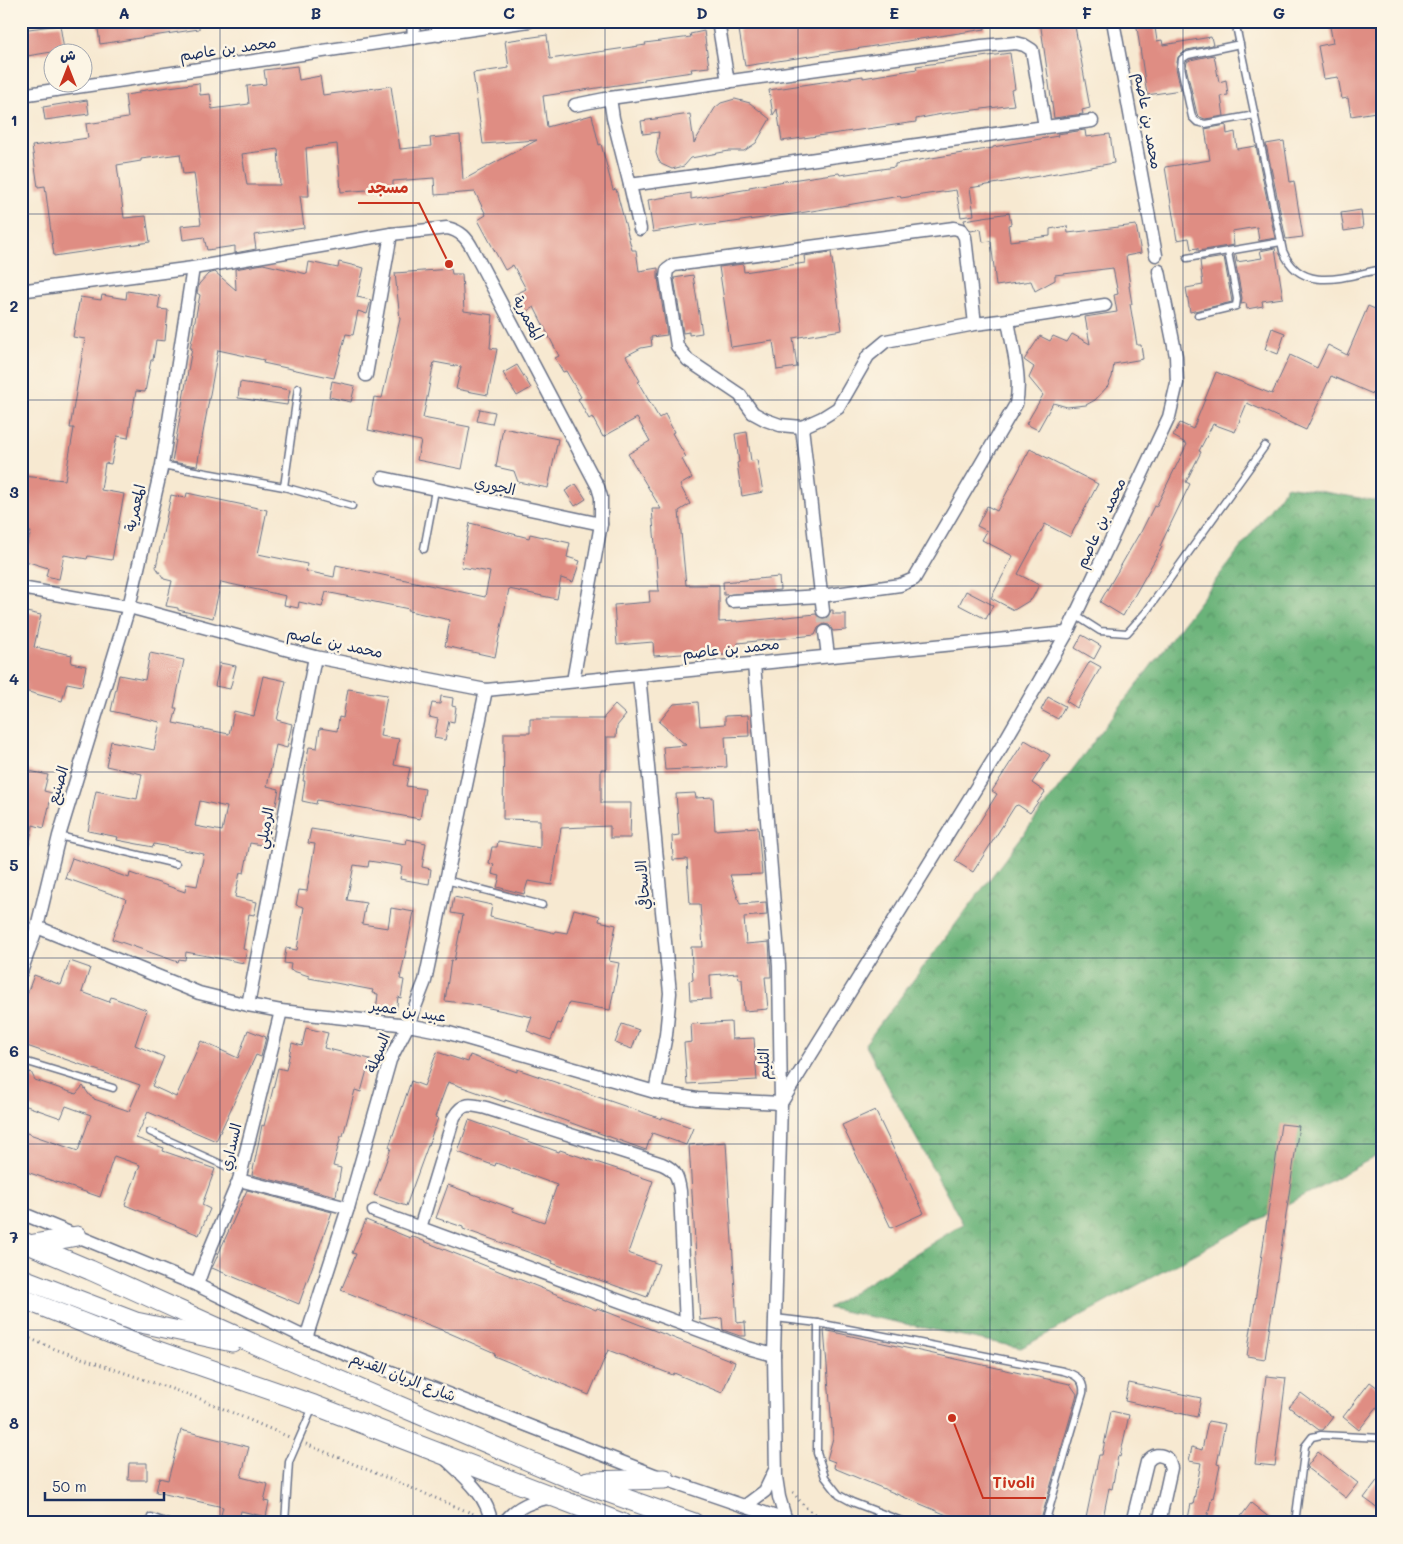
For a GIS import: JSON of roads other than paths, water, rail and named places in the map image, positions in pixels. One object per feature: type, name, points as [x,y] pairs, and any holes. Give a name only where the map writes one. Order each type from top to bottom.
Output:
[{"type":"street","points":[[412,21],[414,38]]},
{"type":"street","points":[[437,21],[438,35]]},
{"type":"street","name":"محمد بن عاصم","points":[[21,95],[529,21]]},
{"type":"street","points":[[718,21],[728,82]]},
{"type":"street","name":"محمد بن عاصم","points":[[1113,21],[1156,255]]},
{"type":"street","points":[[575,105],[610,98],[1016,42],[1032,50],[1045,127]]},
{"type":"street","points":[[610,98],[613,118],[640,229]]},
{"type":"street","points":[[630,185],[1092,121]]},
{"type":"street","name":"المعمرية","points":[[21,289],[27,290],[193,268],[391,234],[447,228],[462,234],[468,240],[598,487],[601,497],[601,524],[573,682]]},
{"type":"street","points":[[975,324],[965,237],[961,230],[954,228],[674,264],[667,270],[666,277],[680,351],[688,360],[740,396],[753,413],[780,425],[802,427],[838,408],[868,356],[886,341],[975,324],[1105,305]]},
{"type":"street","points":[[366,375],[391,234]]},
{"type":"street","name":"المعمرية","points":[[129,608],[162,465],[193,268]]},
{"type":"street","name":"محمد بن عاصم","points":[[21,588],[129,608],[314,657],[486,690],[1067,633],[1169,416],[1177,383],[1176,356],[1159,271]]},
{"type":"street","points":[[732,601],[821,596],[900,584],[914,579],[1016,404],[1018,382],[1008,320]]},
{"type":"street","points":[[802,427],[823,611]]},
{"type":"street","name":"الجوري","points":[[383,478],[601,524]]},
{"type":"street","name":"الصنيع","points":[[21,972],[36,927],[59,836],[129,608]]},
{"type":"street","points":[[825,632],[828,656]]},
{"type":"street","points":[[781,1103],[1002,746],[1067,633]]},
{"type":"street","name":"الرميلي","points":[[248,1005],[314,657]]},
{"type":"street","name":"الثليم","points":[[754,664],[779,965],[781,1103],[774,1355],[776,1465],[780,1497],[789,1522]]},
{"type":"street","name":"الاسحاقي","points":[[639,675],[670,993],[666,1035],[655,1092]]},
{"type":"street","name":"السهلة","points":[[306,1338],[348,1208],[390,1060],[408,1025],[425,982],[486,690]]},
{"type":"street","name":"عبيد بن عمير","points":[[36,927],[199,993],[248,1005],[282,1012],[408,1025],[449,1033],[655,1092],[697,1099],[781,1103]]},
{"type":"street","name":"السداري","points":[[197,1285],[240,1177],[282,1012]]},
{"type":"street","points":[[420,1228],[454,1116],[459,1108],[466,1105],[486,1108],[662,1164],[671,1168],[678,1182],[686,1326]]},
{"type":"street","points":[[240,1177],[348,1208]]},
{"type":"street","points":[[374,1211],[686,1326],[774,1355]]},
{"type":"street","name":"شارع الريان القديم","points":[[21,1213],[197,1285],[306,1338],[665,1479],[789,1522]]},
{"type":"street","points":[[25,1243],[77,1236]]},
{"type":"street","name":"شارع الريان القديم","points":[[25,1243],[90,1270],[263,1348],[576,1481],[694,1523]]},
{"type":"street","points":[[21,1278],[136,1322],[263,1348]]},
{"type":"street","points":[[21,1298],[129,1341],[314,1406],[622,1523]]},
{"type":"street","points":[[1132,1523],[1147,1462],[1154,1455],[1159,1454],[1168,1459],[1171,1468],[1159,1523]]},
{"type":"street","points":[[443,1456],[474,1488],[487,1506],[491,1522]]},
{"type":"street","name":"الثليم","points":[[744,1506],[765,1490],[774,1475],[776,1465]]},
{"type":"street","points":[[576,1481],[665,1479]]},
{"type":"street","points":[[504,1523],[510,1514],[523,1506],[554,1496]]},
{"type":"lane","points":[[1235,21],[1286,259],[1291,266],[1305,276],[1314,279],[1382,269]]},
{"type":"lane","points":[[1240,44],[1188,55],[1182,59],[1181,67],[1192,117],[1197,122],[1205,124],[1255,115]]},
{"type":"lane","points":[[1187,258],[1281,242]]},
{"type":"lane","points":[[1198,315],[1236,306],[1237,298],[1228,252]]},
{"type":"lane","points":[[284,487],[298,388]]},
{"type":"lane","points":[[1075,615],[1100,631],[1127,633],[1146,612],[1265,446]]},
{"type":"lane","points":[[162,465],[284,487],[352,506]]},
{"type":"lane","points":[[424,549],[435,490]]},
{"type":"lane","points":[[59,836],[176,864]]},
{"type":"lane","points":[[446,880],[542,904]]},
{"type":"lane","points":[[21,1060],[113,1088]]},
{"type":"lane","points":[[150,1132],[240,1177]]},
{"type":"lane","points":[[775,1318],[818,1323],[1063,1371],[1078,1378],[1082,1383],[1083,1393],[1045,1523]]},
{"type":"lane","points":[[818,1323],[817,1453],[825,1477],[839,1495],[879,1514],[907,1523]]},
{"type":"lane","points":[[285,1523],[289,1462],[314,1406]]},
{"type":"lane","points":[[1295,1523],[1306,1446],[1312,1437],[1321,1435],[1382,1438]]},
{"type":"lane","points":[[875,1523],[879,1514]]},
{"type":"lane","points":[[152,1517],[168,1523]]},
{"type":"tunnel","points":[[823,611],[825,632]]},
{"type":"place","name":"مسجد","points":[[449,264]]},
{"type":"place","name":"Tivoli","points":[[952,1418]]}]
